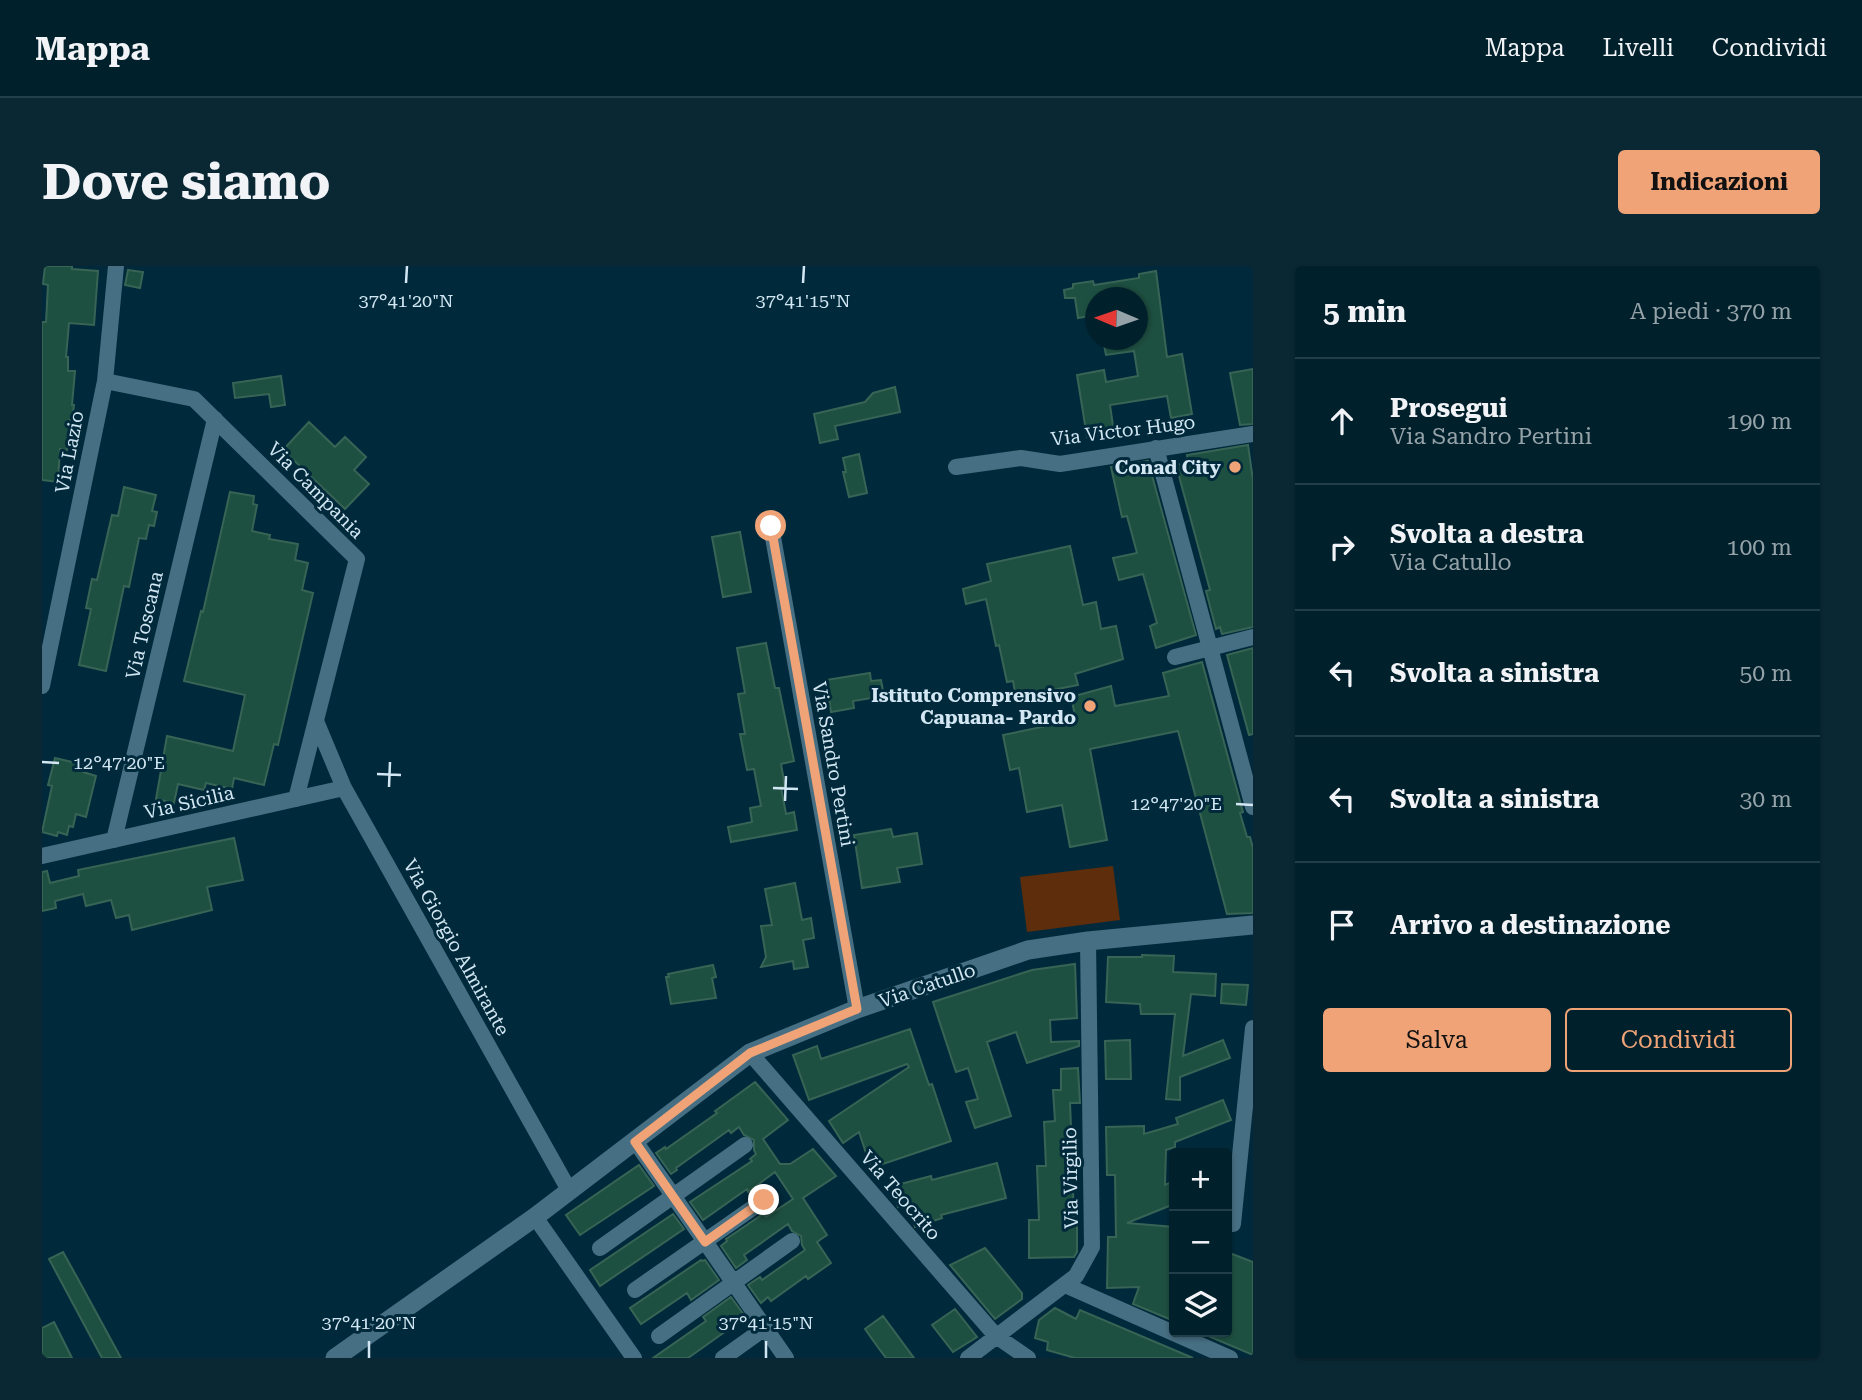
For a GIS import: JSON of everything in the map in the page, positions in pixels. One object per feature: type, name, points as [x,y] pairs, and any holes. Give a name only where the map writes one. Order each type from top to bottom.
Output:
[{"type":"street","name":"Via Lazio","points":[[42,686],[49,624],[105,381],[116,266]]},
{"type":"street","name":"Via Campania","points":[[105,381],[194,399],[357,559],[296,799]]},
{"type":"street","name":"Via Toscana","points":[[114,840],[215,419]]},
{"type":"street","name":"Via Victor Hugo","points":[[956,467],[1021,458],[1059,464],[1253,434]]},
{"type":"street","points":[[1156,448],[1253,807]]},
{"type":"street","name":"Via Sandro Pertini","points":[[771,526],[857,1009]]},
{"type":"street","points":[[1175,657],[1253,637]]},
{"type":"street","name":"Via Giorgio Almirante","points":[[316,721],[344,788],[569,1190]]},
{"type":"street","name":"Via Sicilia","points":[[42,856],[344,788]]},
{"type":"street","name":"Via Catullo","points":[[335,1358],[535,1217],[750,1053],[857,1009],[1028,950],[1088,941],[1253,925]]},
{"type":"street","name":"Via Virgilio","points":[[968,1358],[1076,1276],[1091,1247],[1088,941]]},
{"type":"street","points":[[1233,1224],[1247,1150],[1253,1028]]},
{"type":"street","name":"Via Teocrito","points":[[750,1053],[996,1336],[1028,1358]]},
{"type":"street","points":[[635,1142],[786,1358]]},
{"type":"street","points":[[600,1248],[745,1145]]},
{"type":"street","points":[[635,1290],[764,1200]]},
{"type":"street","points":[[535,1217],[634,1358]]},
{"type":"street","points":[[659,1336],[792,1241]]},
{"type":"street","points":[[1065,1285],[1230,1358]]},
{"type":"street","points":[[723,1358],[765,1328]]},
{"type":"shaded area","points":[[1113,866],[1120,920],[1027,932],[1020,877]]},
{"type":"building","points":[[45,266],[72,266],[72,269],[98,271],[94,325],[69,323],[66,357],[68,371],[75,371],[74,405],[67,450],[60,449],[58,482],[42,480],[42,322],[46,322],[48,285],[43,284]]},
{"type":"building","points":[[128,270],[143,272],[140,288],[125,285]]},
{"type":"building","points":[[1156,271],[1167,357],[1182,354],[1192,414],[1171,418],[1167,396],[1110,405],[1114,433],[1087,437],[1077,375],[1104,370],[1106,382],[1138,376],[1134,351],[1106,355],[1105,350],[1148,350],[1148,287],[1085,287],[1085,317],[1078,318],[1075,298],[1065,298],[1064,290],[1073,288],[1073,284],[1093,281],[1094,285],[1139,278],[1139,274]]},
{"type":"building","points":[[1253,369],[1253,424],[1240,425],[1230,373]]},
{"type":"building","points":[[281,376],[285,405],[271,407],[269,394],[235,398],[233,383]]},
{"type":"building","points":[[895,387],[900,412],[835,426],[838,439],[820,443],[814,414],[865,402],[873,393]]},
{"type":"building","points":[[309,422],[335,447],[345,437],[366,457],[354,470],[369,484],[345,509],[283,450]]},
{"type":"building","points":[[1248,445],[1253,480],[1253,627],[1222,634],[1220,627],[1216,629],[1206,591],[1210,590],[1176,465],[1188,463],[1187,455]]},
{"type":"building","points":[[859,454],[867,493],[849,497],[843,472],[846,472],[843,458]]},
{"type":"building","points":[[1148,461],[1196,635],[1156,648],[1150,626],[1157,623],[1143,574],[1119,580],[1113,558],[1137,553],[1127,516],[1122,517],[1111,467]]},
{"type":"building","points":[[124,487],[156,495],[152,511],[157,512],[154,526],[149,525],[146,539],[139,538],[129,587],[124,586],[106,671],[79,665],[91,609],[86,608],[92,579],[97,580],[112,515],[118,516]]},
{"type":"building","points":[[230,492],[254,496],[253,504],[257,505],[252,531],[270,535],[269,539],[298,544],[295,560],[308,563],[302,590],[313,593],[278,745],[274,744],[264,785],[234,778],[232,789],[206,783],[204,790],[178,784],[174,803],[156,799],[167,736],[233,751],[245,695],[184,681],[201,611],[203,612]]},
{"type":"building","points":[[740,532],[751,592],[723,597],[712,537]]},
{"type":"building","points":[[1070,546],[1083,605],[1096,602],[1101,629],[1116,626],[1123,659],[1075,674],[1078,685],[1037,693],[1038,698],[1017,703],[1013,681],[1007,682],[999,645],[996,646],[986,599],[966,604],[963,589],[991,581],[987,564]]},
{"type":"building","points":[[766,643],[775,688],[779,688],[794,761],[781,764],[785,787],[781,787],[786,814],[794,812],[797,830],[731,842],[728,827],[752,822],[750,808],[761,806],[754,769],[747,770],[740,734],[745,734],[738,694],[745,693],[737,648]]},
{"type":"building","points":[[1253,648],[1253,734],[1249,735],[1227,655]]},
{"type":"building","points":[[1202,662],[1243,812],[1240,813],[1253,848],[1253,913],[1227,914],[1178,731],[1090,749],[1107,840],[1070,847],[1062,805],[1027,812],[1019,768],[1010,770],[1003,735],[1076,720],[1071,697],[1111,686],[1115,706],[1169,696],[1163,673]]},
{"type":"building","points":[[870,673],[871,681],[881,680],[884,696],[853,701],[854,708],[831,712],[826,680]]},
{"type":"building","points":[[55,758],[85,765],[83,772],[96,776],[86,817],[76,814],[73,827],[69,826],[67,835],[58,832],[57,836],[42,832],[52,786],[48,785]]},
{"type":"building","points":[[891,829],[893,837],[917,833],[922,864],[897,868],[900,882],[862,888],[854,835]]},
{"type":"building","points":[[234,838],[243,880],[207,887],[212,910],[132,930],[129,915],[116,918],[111,900],[86,906],[83,894],[55,901],[56,908],[42,911],[42,872],[47,871],[50,883],[79,876],[78,870]]},
{"type":"building","points":[[795,883],[802,920],[811,918],[814,938],[803,940],[808,967],[794,969],[793,961],[761,967],[766,957],[761,926],[772,925],[765,889]]},
{"type":"building","points":[[1174,956],[1173,972],[1216,974],[1215,996],[1191,994],[1183,1056],[1223,1040],[1230,1058],[1180,1077],[1180,1100],[1166,1099],[1175,1014],[1141,1014],[1140,1004],[1106,1002],[1108,957]]},
{"type":"building","points":[[1075,964],[1077,1018],[1050,1020],[1051,1042],[1079,1041],[1079,1046],[1027,1063],[1016,1032],[987,1042],[1011,1116],[975,1128],[966,1102],[978,1099],[968,1068],[956,1072],[933,1002],[1032,970]]},
{"type":"building","points":[[713,965],[716,977],[712,978],[716,998],[671,1004],[666,977],[669,977],[668,974]]},
{"type":"building","points":[[1222,984],[1248,985],[1246,1005],[1221,1003]]},
{"type":"building","points":[[910,1029],[951,1141],[871,1168],[859,1132],[843,1143],[829,1121],[909,1067],[907,1064],[809,1100],[793,1055],[817,1046],[821,1059]]},
{"type":"building","points":[[1130,1040],[1131,1079],[1106,1079],[1105,1041]]},
{"type":"building","points":[[1078,1068],[1080,1103],[1070,1103],[1072,1151],[1067,1151],[1068,1191],[1073,1191],[1074,1219],[1077,1219],[1077,1252],[1074,1257],[1029,1258],[1029,1220],[1039,1220],[1037,1166],[1046,1166],[1044,1122],[1055,1121],[1053,1090],[1061,1090],[1061,1069]]},
{"type":"building","points":[[755,1082],[788,1120],[763,1139],[780,1164],[790,1164],[813,1149],[836,1176],[803,1198],[827,1235],[817,1242],[831,1263],[808,1279],[806,1276],[771,1301],[768,1297],[761,1303],[748,1285],[760,1277],[762,1280],[805,1250],[801,1236],[792,1231],[788,1224],[744,1255],[747,1260],[736,1268],[721,1246],[726,1239],[763,1214],[766,1217],[793,1199],[775,1172],[703,1220],[690,1202],[752,1161],[750,1159],[756,1154],[754,1140],[744,1135],[739,1127],[731,1133],[729,1130],[671,1174],[656,1153],[665,1147],[666,1149],[717,1113],[715,1111]]},
{"type":"building","points":[[1223,1100],[1231,1120],[1175,1142],[1175,1147],[1166,1150],[1165,1185],[1169,1183],[1169,1206],[1127,1223],[1169,1227],[1169,1319],[1133,1304],[1139,1287],[1107,1288],[1108,1237],[1116,1237],[1115,1175],[1107,1175],[1106,1127],[1144,1126],[1144,1134],[1178,1124],[1176,1118]]},
{"type":"building","points":[[997,1163],[1006,1198],[941,1215],[942,1218],[915,1227],[910,1205],[898,1207],[893,1186],[931,1176],[932,1180]]},
{"type":"building","points":[[639,1165],[654,1186],[580,1235],[566,1215]]},
{"type":"building","points":[[673,1214],[684,1229],[600,1286],[590,1270]]},
{"type":"building","points":[[985,1248],[1022,1293],[1022,1299],[995,1319],[950,1265]]},
{"type":"building","points":[[63,1252],[121,1358],[102,1358],[49,1259]]},
{"type":"building","points":[[1232,1254],[1253,1262],[1253,1355],[1211,1337],[1232,1337]]},
{"type":"building","points":[[701,1260],[705,1260],[719,1280],[691,1300],[687,1293],[641,1324],[630,1308]]},
{"type":"building","points":[[731,1297],[744,1315],[743,1319],[688,1358],[653,1358],[706,1321],[703,1317]]},
{"type":"building","points":[[1055,1308],[1076,1319],[1080,1310],[1193,1358],[1075,1358],[1047,1350],[1048,1342],[1035,1338],[1039,1320]]},
{"type":"building","points":[[955,1309],[977,1337],[953,1352],[932,1325]]},
{"type":"building","points":[[883,1316],[914,1358],[886,1358],[877,1346],[865,1329]]},
{"type":"building","points":[[54,1322],[72,1358],[42,1358],[42,1328]]},
{"type":"place","name":"Conad City","points":[[1235,467]]},
{"type":"place","name":"Istituto Comprensivo Capuana- Pardo","points":[[1090,706]]},
{"type":"route","points":[[764,1200],[705,1242],[635,1142],[750,1053],[857,1009],[771,526]]}]
